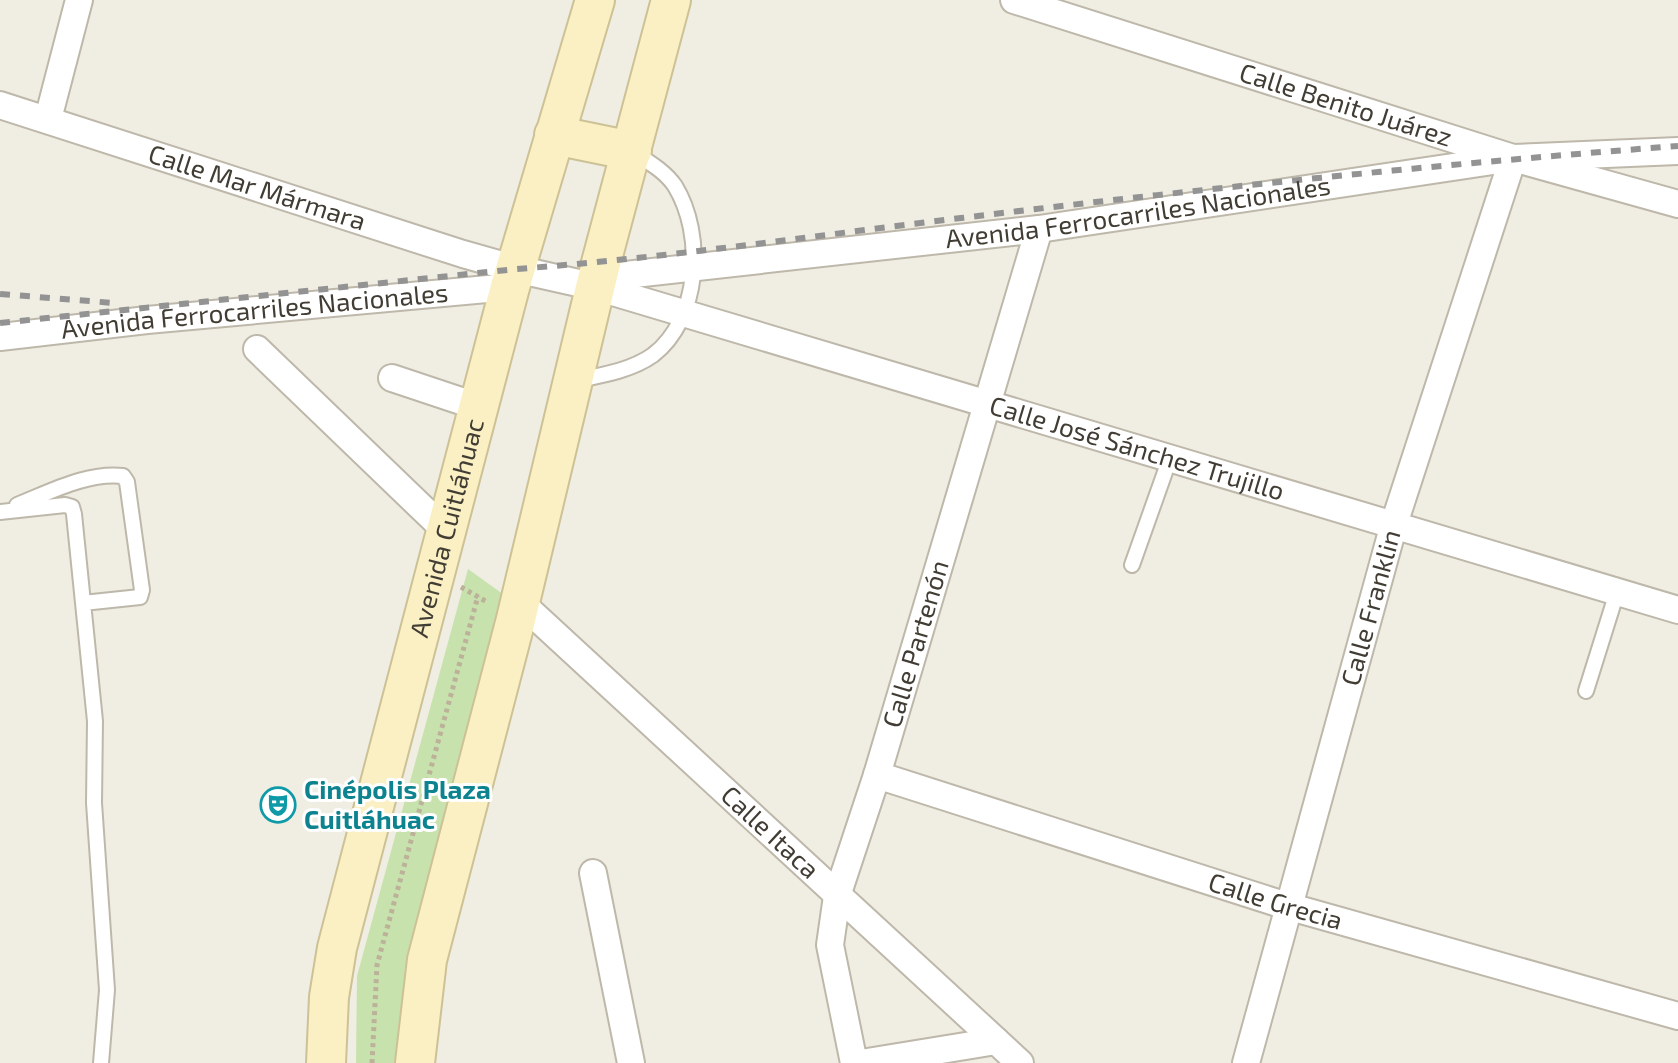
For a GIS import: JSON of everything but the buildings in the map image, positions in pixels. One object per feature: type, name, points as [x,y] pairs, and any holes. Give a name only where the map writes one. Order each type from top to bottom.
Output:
[{"type":"main road","name":"Avenida Cuitláhuac","points":[[326,1063],[329,997],[337,948],[513,278],[595,0]]},
{"type":"main road","points":[[415,1063],[427,960],[671,0]]},
{"type":"main road","points":[[554,135],[632,151]]},
{"type":"street","points":[[48,119],[79,0]]},
{"type":"street","name":"Calle Benito Juárez","points":[[1014,0],[1513,158],[1678,204]]},
{"type":"street","name":"Calle Mar Mármara","points":[[0,105],[513,278]]},
{"type":"street","name":"Avenida Ferrocarriles Nacionales","points":[[597,282],[693,267],[1039,229],[1513,158],[1678,151]]},
{"type":"street","name":"Calle Franklin","points":[[1246,1063],[1394,524],[1513,158]]},
{"type":"street","name":"Calle Partenón","points":[[854,1063],[830,945],[837,896],[877,775],[1039,229]]},
{"type":"street","name":"Avenida Ferrocarriles Nacionales","points":[[0,337],[513,278]]},
{"type":"street","name":"Calle José Sánchez Trujillo","points":[[513,278],[597,282],[685,314],[1678,610]]},
{"type":"street","points":[[257,349],[446,531]]},
{"type":"street","points":[[392,378],[479,407]]},
{"type":"street","name":"Calle Itaca","points":[[518,611],[1020,1063]]},
{"type":"street","name":"Calle Grecia","points":[[877,775],[1287,906],[1678,1016]]},
{"type":"street","points":[[593,873],[631,1063]]},
{"type":"street","points":[[861,1063],[996,1041]]},
{"type":"lane","points":[[574,381],[626,368],[651,356],[670,339],[685,314],[693,267],[691,234],[684,205],[674,184],[632,151]]},
{"type":"lane","points":[[1132,565],[1170,458]]},
{"type":"lane","points":[[1,512],[72,483],[123,476],[127,482],[142,590],[140,597],[83,603]]},
{"type":"lane","points":[[1,512],[65,505],[72,507],[95,721],[94,803],[107,990],[101,1063]]},
{"type":"lane","points":[[1586,691],[1617,592]]},
{"type":"path","points":[[436,572],[478,596],[518,611]]},
{"type":"path","points":[[372,1063],[377,965],[478,596]]},
{"type":"green space","points":[[468,569],[507,597],[405,969],[401,1063],[356,1063],[357,976]]},
{"type":"railway","points":[[0,323],[627,259],[1229,187],[1678,146]]},
{"type":"railway","points":[[0,294],[114,303]]},
{"type":"place","name":"Cinépolis Plaza Cuitláhuac","points":[[278,805]]}]
